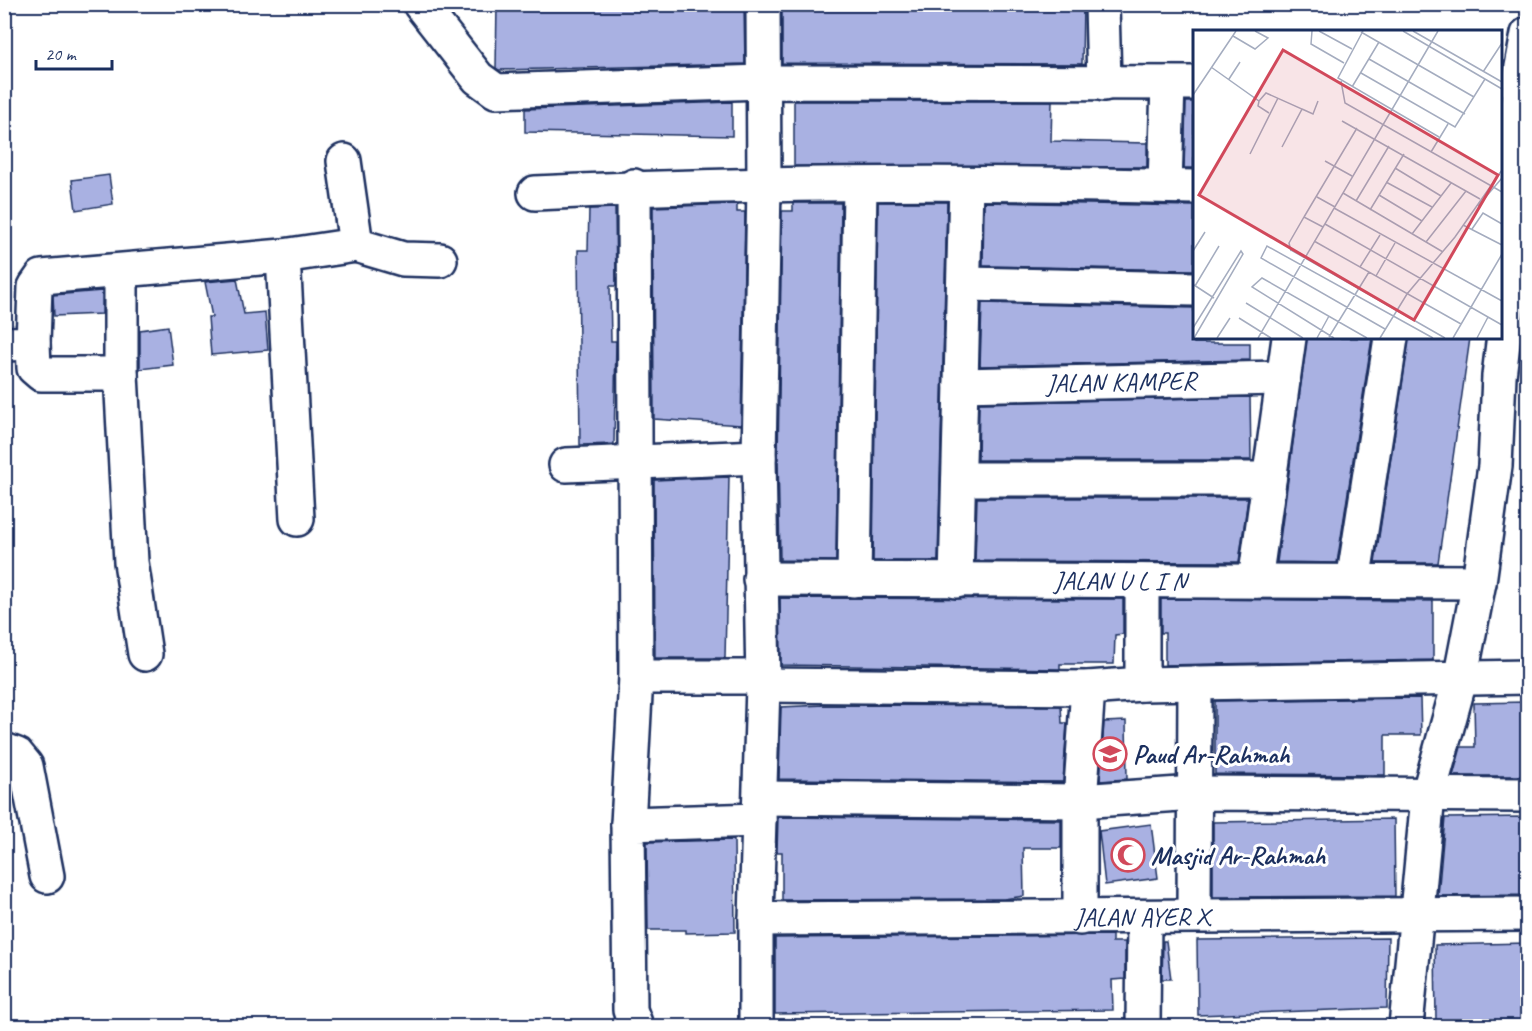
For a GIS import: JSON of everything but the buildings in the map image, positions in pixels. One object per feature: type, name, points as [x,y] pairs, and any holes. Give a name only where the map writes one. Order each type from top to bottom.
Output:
[{"type":"street","points":[[420,4],[478,78],[496,91],[762,82],[1181,83],[1180,186],[764,184],[634,186],[535,193]]},
{"type":"street","points":[[756,1026],[756,919],[763,681],[759,457],[764,184],[763,4]]},
{"type":"street","points":[[1102,4],[1104,84]]},
{"type":"street","points":[[1406,1026],[1428,796],[1460,680],[1479,582],[1495,466],[1513,375],[1521,227],[1506,188],[1516,83],[1527,34]]},
{"type":"street","points":[[344,161],[357,245]]},
{"type":"street","points":[[956,581],[966,184]]},
{"type":"street","points":[[854,580],[860,185]]},
{"type":"street","points":[[634,186],[636,677],[628,824],[630,1010],[636,1026]]},
{"type":"street","points":[[121,374],[40,374],[34,368],[19,344],[35,287],[42,277],[283,255],[357,245],[403,259],[440,260]]},
{"type":"street","points":[[283,255],[297,519]]},
{"type":"street","points":[[121,271],[121,374],[131,562],[145,654]]},
{"type":"street","points":[[964,284],[1193,289]]},
{"type":"street","points":[[1255,581],[1289,339]]},
{"type":"street","points":[[1353,582],[1391,339]]},
{"type":"street","name":"JALAN KAMPER","points":[[961,386],[1283,378]]},
{"type":"street","points":[[566,465],[759,457]]},
{"type":"street","points":[[959,479],[1269,479]]},
{"type":"street","name":"JALAN U L I N","points":[[760,579],[1479,582]]},
{"type":"street","points":[[1142,581],[1142,684]]},
{"type":"street","points":[[636,677],[1088,688],[1142,684],[1527,677]]},
{"type":"street","points":[[1194,915],[1195,683]]},
{"type":"street","points":[[1080,918],[1080,801],[1088,688]]},
{"type":"street","points":[[4,750],[17,754],[26,766],[47,876]]},
{"type":"street","points":[[628,824],[760,809],[1080,801],[1194,793],[1527,795]]},
{"type":"street","name":"JALAN AYER X","points":[[756,919],[1527,914]]},
{"type":"street","points":[[1143,1026],[1144,918]]},
{"type":"place","name":"Paud Ar-Rahmah","points":[[1110,754]]},
{"type":"place","name":"Masjid Ar-Rahmah","points":[[1128,855]]}]
